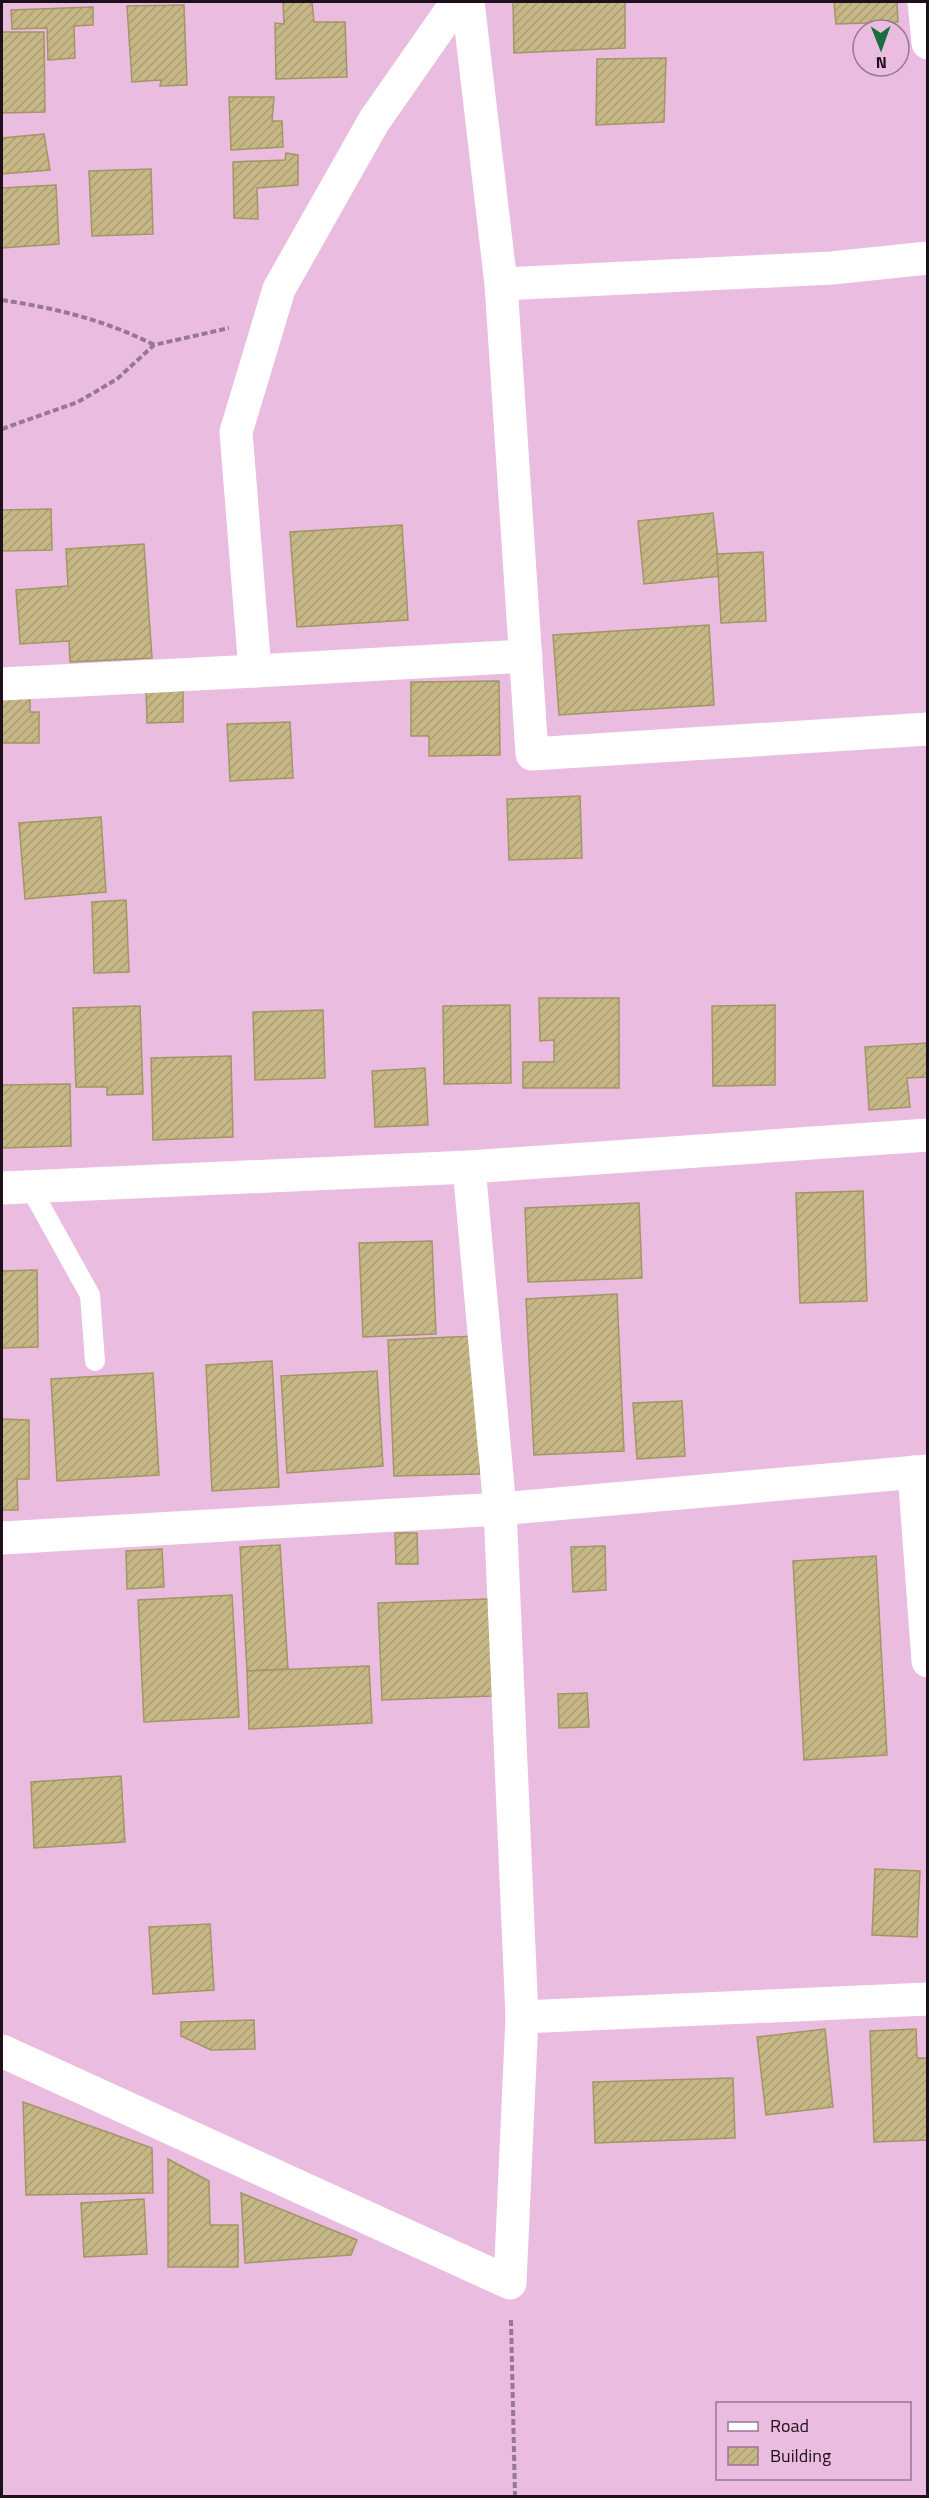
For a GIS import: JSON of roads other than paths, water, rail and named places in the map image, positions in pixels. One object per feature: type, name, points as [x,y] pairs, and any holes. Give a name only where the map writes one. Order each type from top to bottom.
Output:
[{"type":"street","points":[[255,671],[236,432],[279,289],[374,121],[457,2]]},
{"type":"street","points":[[468,2],[501,284],[532,754],[927,729]]},
{"type":"street","points":[[924,2],[927,43]]},
{"type":"street","points":[[501,284],[832,268],[927,258]]},
{"type":"street","points":[[2,684],[526,656]]},
{"type":"street","points":[[16,1188],[469,1167],[927,1135]]},
{"type":"street","points":[[2,2051],[510,2283],[522,2017],[500,1509],[469,1167]]},
{"type":"street","points":[[2,1538],[500,1509],[921,1472],[927,1660]]},
{"type":"street","points":[[522,2017],[927,1999]]},
{"type":"lane","points":[[16,1188],[90,1295],[95,1361]]}]
